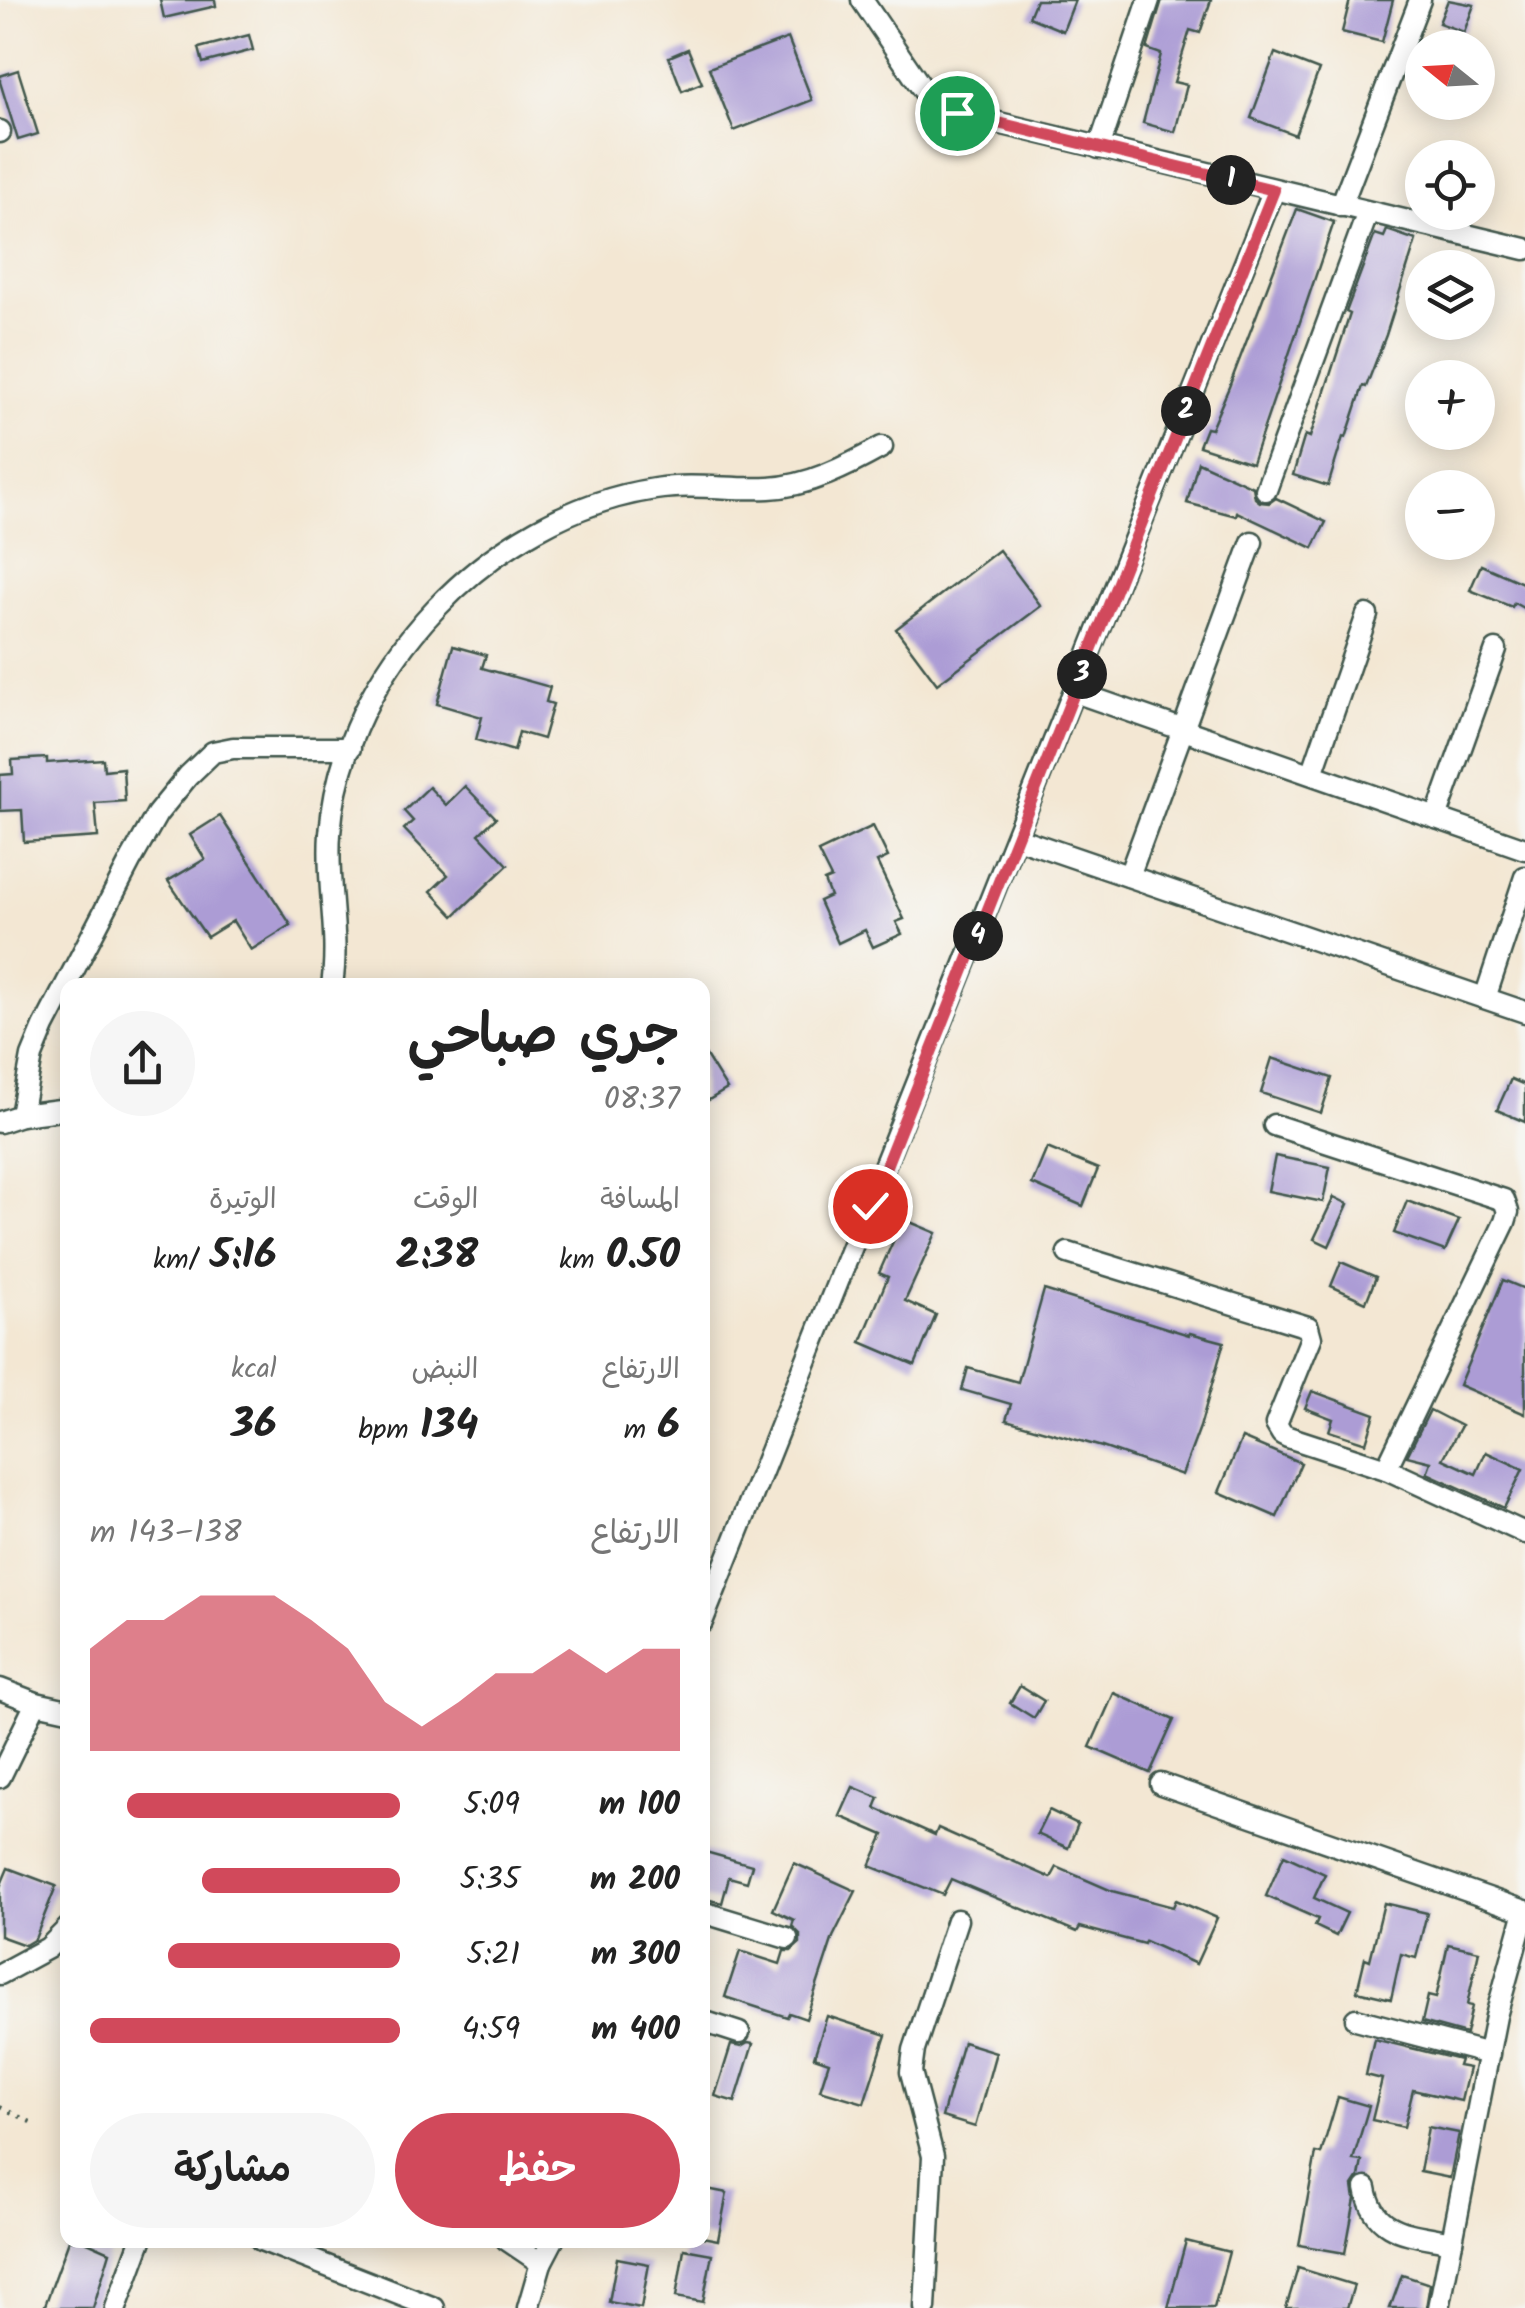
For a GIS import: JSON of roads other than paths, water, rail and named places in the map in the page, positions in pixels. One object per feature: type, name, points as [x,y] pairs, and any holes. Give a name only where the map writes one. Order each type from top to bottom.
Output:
[{"type":"street","points":[[862,0],[916,83],[941,106],[988,122],[1525,249]]},
{"type":"street","points":[[1099,148],[1149,0]]},
{"type":"street","points":[[1341,206],[1420,0]]},
{"type":"street","points":[[710,1602],[1274,190]]},
{"type":"street","points":[[1266,490],[1368,212]]},
{"type":"street","points":[[333,978],[336,961],[330,831],[350,748],[379,683],[405,644],[458,588],[514,543],[609,499],[658,488],[769,488],[844,469],[882,448]]},
{"type":"street","points":[[1129,876],[1252,542]]},
{"type":"street","points":[[1312,774],[1367,615]]},
{"type":"street","points":[[1436,818],[1496,650]]},
{"type":"street","points":[[1075,692],[1525,849]]},
{"type":"street","points":[[70,978],[157,814],[212,752],[233,748],[350,748]]},
{"type":"street","points":[[1017,838],[1525,1012]]},
{"type":"street","points":[[1485,998],[1525,877]]},
{"type":"street","points":[[21,1115],[32,1056],[60,996]]},
{"type":"street","points":[[0,1122],[60,1110]]},
{"type":"street","points":[[1274,1126],[1496,1196],[1504,1200],[1508,1212],[1386,1469]]},
{"type":"street","points":[[1068,1253],[1308,1327],[1311,1338],[1276,1424],[1278,1430],[1288,1437],[1386,1469],[1525,1532]]},
{"type":"street","points":[[0,1688],[60,1708]]},
{"type":"street","points":[[0,1777],[36,1703]]},
{"type":"street","points":[[1161,1784],[1524,1922],[1488,2054],[1439,2308]]},
{"type":"street","points":[[710,1914],[787,1938]]},
{"type":"street","points":[[925,2308],[933,2156],[911,2072],[914,2050],[957,1920]]},
{"type":"street","points":[[0,1974],[48,1948],[60,1936]]},
{"type":"street","points":[[1356,2019],[1488,2054]]},
{"type":"street","points":[[710,2023],[739,2033]]},
{"type":"street","points":[[1366,2188],[1369,2205],[1386,2226],[1452,2242]]},
{"type":"street","points":[[116,2308],[139,2248]]},
{"type":"street","points":[[281,2248],[434,2308]]},
{"type":"street","points":[[519,2248],[541,2263]]},
{"type":"street","points":[[528,2308],[549,2248]]}]
